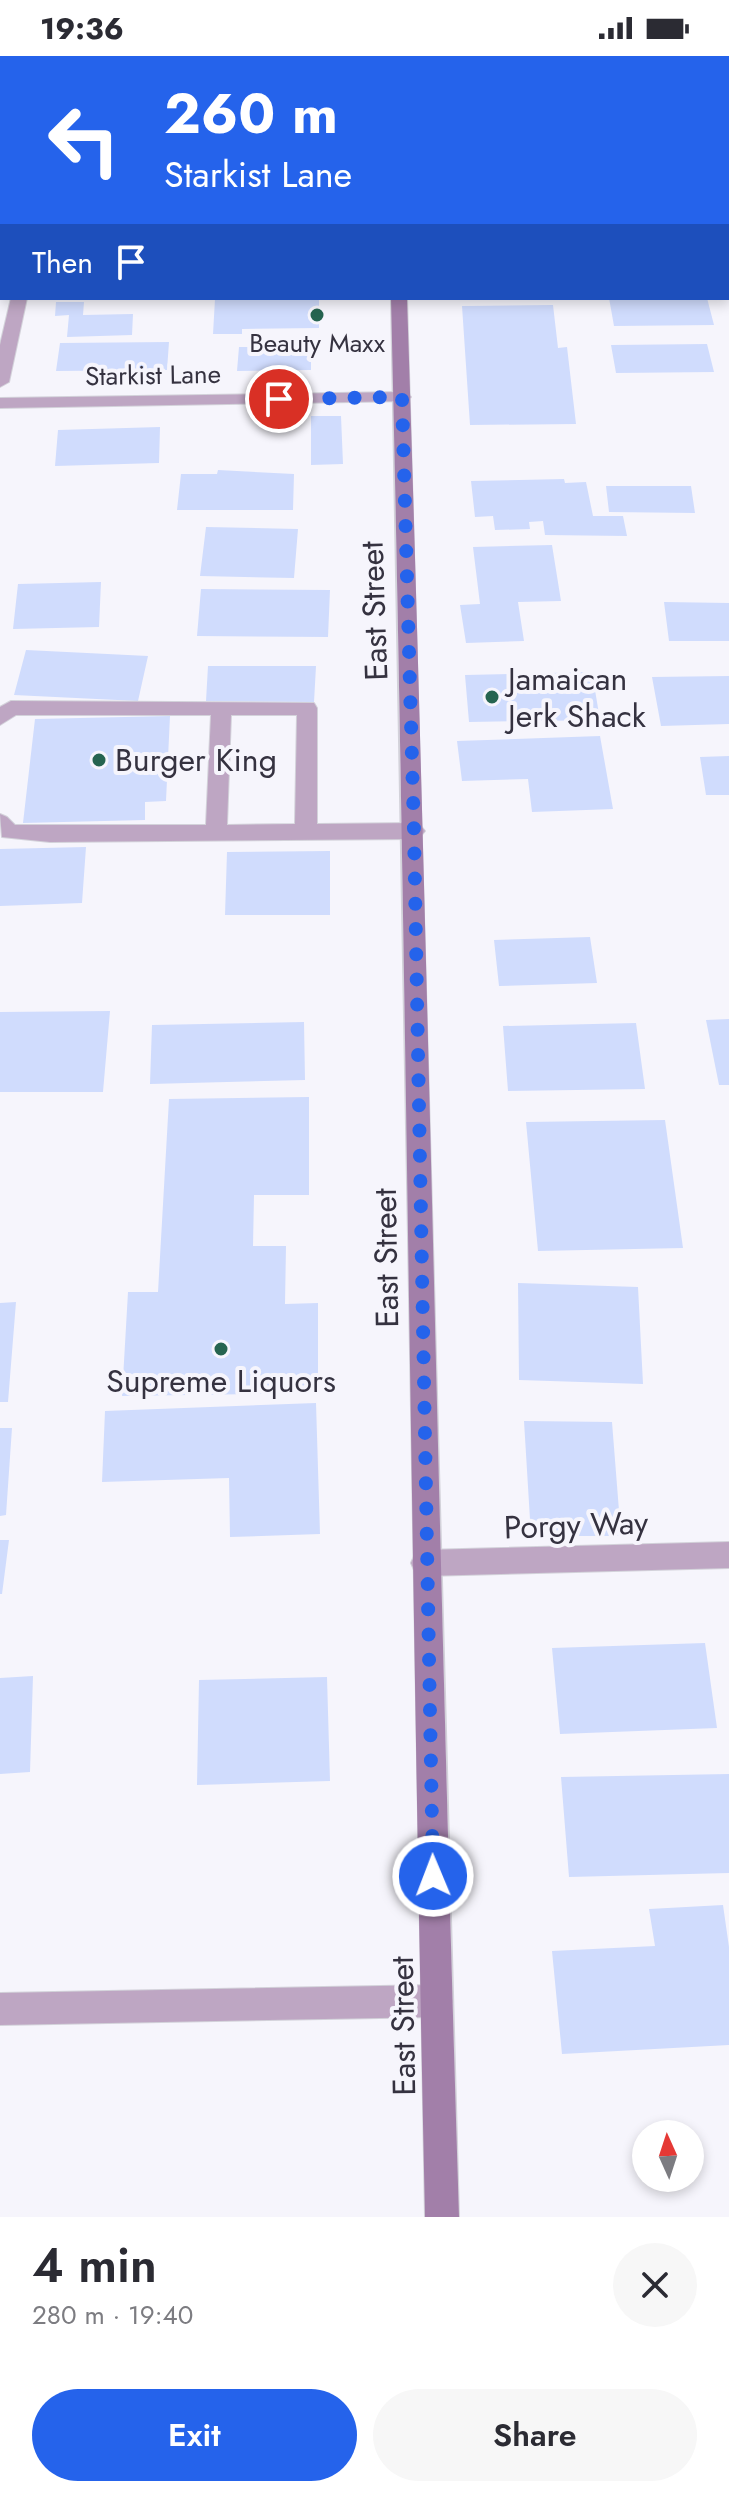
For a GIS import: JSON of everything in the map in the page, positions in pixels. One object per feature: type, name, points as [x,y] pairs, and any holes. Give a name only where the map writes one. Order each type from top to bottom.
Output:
[{"type":"main road","name":"East Street","points":[[399,300],[414,831],[425,1563],[442,2217]]},
{"type":"street","points":[[0,382],[19,300]]},
{"type":"street","name":"Starkist Lane","points":[[0,403],[402,397]]},
{"type":"street","points":[[0,718],[11,708],[307,708],[306,832]]},
{"type":"street","points":[[216,833],[221,708]]},
{"type":"street","points":[[0,822],[9,832],[414,831]]},
{"type":"street","name":"Porgy Way","points":[[425,1563],[729,1555]]},
{"type":"street","points":[[0,2009],[436,2001]]},
{"type":"building","points":[[215,300],[319,300],[319,328],[242,329],[242,334],[213,334]]},
{"type":"building","points":[[609,300],[708,300],[714,325],[614,326]]},
{"type":"building","points":[[56,302],[84,302],[83,315],[133,314],[132,335],[67,337],[69,315],[55,316]]},
{"type":"building","points":[[553,305],[558,348],[567,347],[576,424],[470,425],[462,306]]},
{"type":"building","points":[[169,342],[167,370],[56,371],[60,343]]},
{"type":"building","points":[[707,344],[714,372],[616,373],[611,345]]},
{"type":"building","points":[[239,347],[311,347],[311,370],[237,371]]},
{"type":"building","points":[[311,416],[341,416],[343,464],[311,465]]},
{"type":"building","points":[[160,427],[159,463],[55,466],[58,430]]},
{"type":"building","points":[[218,470],[294,474],[293,510],[177,510],[181,474],[217,474]]},
{"type":"building","points":[[564,479],[565,483],[586,482],[593,516],[623,516],[627,536],[545,535],[543,521],[529,522],[530,529],[495,530],[493,516],[475,517],[471,481]]},
{"type":"building","points":[[606,486],[691,486],[695,513],[609,512]]},
{"type":"building","points":[[206,527],[298,529],[294,578],[200,576]]},
{"type":"building","points":[[552,545],[561,601],[518,602],[524,641],[466,643],[460,605],[480,604],[473,547]]},
{"type":"building","points":[[101,582],[99,627],[13,629],[18,584]]},
{"type":"building","points":[[201,589],[330,590],[328,637],[197,636]]},
{"type":"building","points":[[664,602],[729,603],[729,641],[669,641]]},
{"type":"building","points":[[26,650],[148,656],[138,701],[14,695]]},
{"type":"building","points":[[208,666],[316,666],[314,702],[206,701]]},
{"type":"building","points":[[592,672],[600,720],[469,722],[465,675]]},
{"type":"building","points":[[729,676],[729,724],[661,726],[652,677]]},
{"type":"building","name":"Burger King","points":[[170,716],[166,801],[145,802],[145,820],[23,823],[35,719]]},
{"type":"building","points":[[600,736],[613,809],[532,812],[528,779],[462,781],[457,741]]},
{"type":"building","points":[[729,756],[729,795],[706,795],[700,757]]},
{"type":"building","points":[[86,847],[82,903],[0,906],[0,849]]},
{"type":"building","points":[[330,851],[330,915],[225,915],[227,852]]},
{"type":"building","points":[[590,937],[597,983],[499,986],[494,940]]},
{"type":"building","points":[[110,1011],[103,1092],[0,1092],[0,1012]]},
{"type":"building","points":[[729,1019],[729,1085],[719,1085],[706,1020]]},
{"type":"building","points":[[304,1022],[305,1080],[150,1084],[152,1025]]},
{"type":"building","points":[[636,1023],[645,1089],[508,1091],[503,1026]]},
{"type":"building","points":[[309,1097],[309,1195],[254,1195],[253,1246],[286,1246],[285,1304],[318,1303],[318,1393],[122,1396],[128,1292],[158,1292],[169,1099]]},
{"type":"building","points":[[665,1120],[683,1248],[538,1251],[526,1122]]},
{"type":"building","points":[[518,1283],[638,1287],[643,1384],[519,1380]]},
{"type":"building","points":[[16,1302],[8,1402],[0,1402],[0,1303]]},
{"type":"building","points":[[316,1403],[320,1534],[230,1537],[229,1478],[102,1482],[105,1411]]},
{"type":"building","points":[[524,1421],[612,1422],[621,1536],[531,1536]]},
{"type":"building","points":[[0,1428],[12,1428],[6,1515],[0,1516]]},
{"type":"building","points":[[0,1540],[9,1540],[2,1594],[0,1594]]},
{"type":"building","points":[[705,1643],[717,1728],[560,1734],[552,1648]]},
{"type":"building","points":[[33,1676],[30,1772],[0,1774],[0,1678]]},
{"type":"building","points":[[327,1677],[330,1781],[197,1785],[199,1680]]},
{"type":"building","points":[[729,1774],[729,1873],[569,1877],[561,1777]]},
{"type":"building","points":[[723,1905],[729,1947],[729,2045],[562,2054],[552,1951],[655,1946],[649,1909]]},
{"type":"place","name":"Beauty Maxx","points":[[317,315]]},
{"type":"place","name":"Jamaican Jerk Shack","points":[[492,697]]},
{"type":"place","name":"Burger King","points":[[99,760]]},
{"type":"place","name":"Supreme Liquors","points":[[221,1349]]},
{"type":"route","points":[[279,399],[402,397],[414,831],[433,1876]]}]
